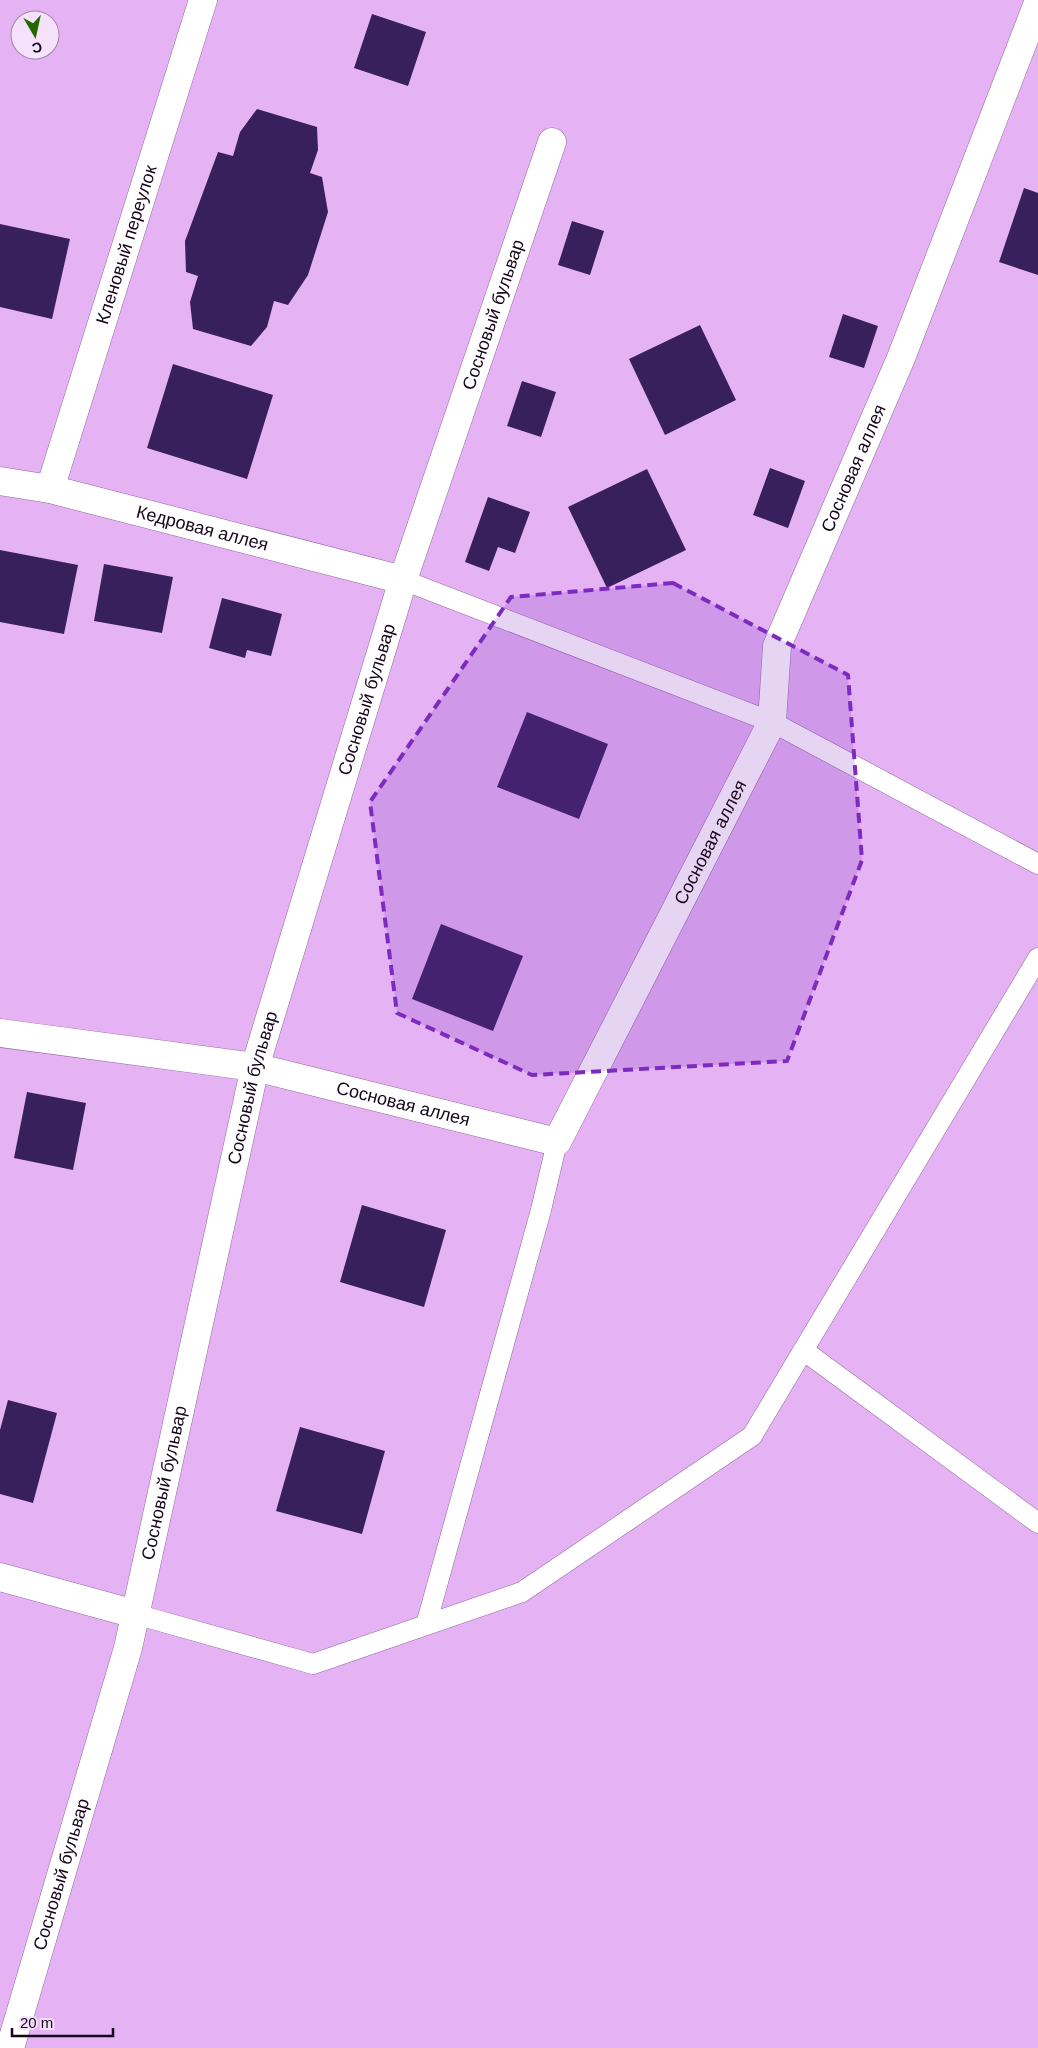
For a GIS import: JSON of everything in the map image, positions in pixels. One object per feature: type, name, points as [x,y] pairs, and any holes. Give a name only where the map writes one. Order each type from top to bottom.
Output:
[{"type":"street","name":"Кленовый переулок","points":[[50,489],[203,0]]},
{"type":"street","name":"Сосновая аллея","points":[[0,1033],[255,1067],[557,1142],[772,722],[777,646],[901,358],[1038,3]]},
{"type":"street","name":"Сосновый бульвар","points":[[10,2048],[128,1648],[255,1067],[403,580],[552,142]]},
{"type":"street","name":"Кедровая аллея","points":[[0,481],[50,489],[403,580]]},
{"type":"street","points":[[0,1577],[135,1614]]},
{"type":"lane","points":[[403,580],[772,722],[1038,864]]},
{"type":"lane","points":[[135,1614],[313,1664],[522,1592],[752,1436],[1038,958]]},
{"type":"lane","points":[[426,1625],[541,1210],[557,1142]]},
{"type":"lane","points":[[803,1350],[1038,1523]]},
{"type":"highlighted area","points":[[673,583],[848,675],[862,860],[787,1061],[532,1075],[397,1013],[370,802],[511,597]]},
{"type":"building","points":[[372,14],[426,32],[408,86],[354,68]]},
{"type":"building","points":[[257,109],[317,127],[318,150],[310,173],[322,177],[328,212],[308,275],[288,305],[274,301],[267,327],[251,346],[193,329],[190,302],[198,276],[186,272],[185,241],[218,152],[233,156],[240,132]]},
{"type":"building","points":[[1024,188],[1038,193],[1038,275],[999,262]]},
{"type":"building","points":[[572,221],[604,231],[590,275],[558,265]]},
{"type":"building","points":[[0,224],[70,239],[52,319],[0,307]]},
{"type":"building","points":[[843,314],[878,326],[864,368],[829,357]]},
{"type":"building","points":[[700,325],[736,400],[665,435],[629,359]]},
{"type":"building","points":[[173,364],[273,395],[247,479],[147,448]]},
{"type":"building","points":[[522,381],[556,392],[541,437],[507,426]]},
{"type":"building","points":[[770,468],[805,481],[788,528],[753,515]]},
{"type":"building","points":[[647,469],[686,550],[607,588],[568,507]]},
{"type":"building","points":[[488,497],[530,512],[515,553],[498,547],[489,571],[465,562]]},
{"type":"building","points":[[0,550],[78,565],[64,634],[0,622]]},
{"type":"building","points":[[104,564],[173,577],[162,633],[94,621]]},
{"type":"building","points":[[222,598],[282,614],[271,656],[247,650],[245,658],[209,648]]},
{"type":"building","points":[[527,712],[608,744],[579,819],[497,787]]},
{"type":"building","points":[[441,924],[523,956],[493,1031],[412,999]]},
{"type":"building","points":[[27,1092],[86,1103],[73,1170],[14,1158]]},
{"type":"building","points":[[362,1205],[446,1230],[424,1307],[340,1282]]},
{"type":"building","points":[[8,1400],[57,1413],[33,1503],[0,1494],[0,1430]]},
{"type":"building","points":[[300,1427],[385,1451],[362,1534],[276,1511]]}]
